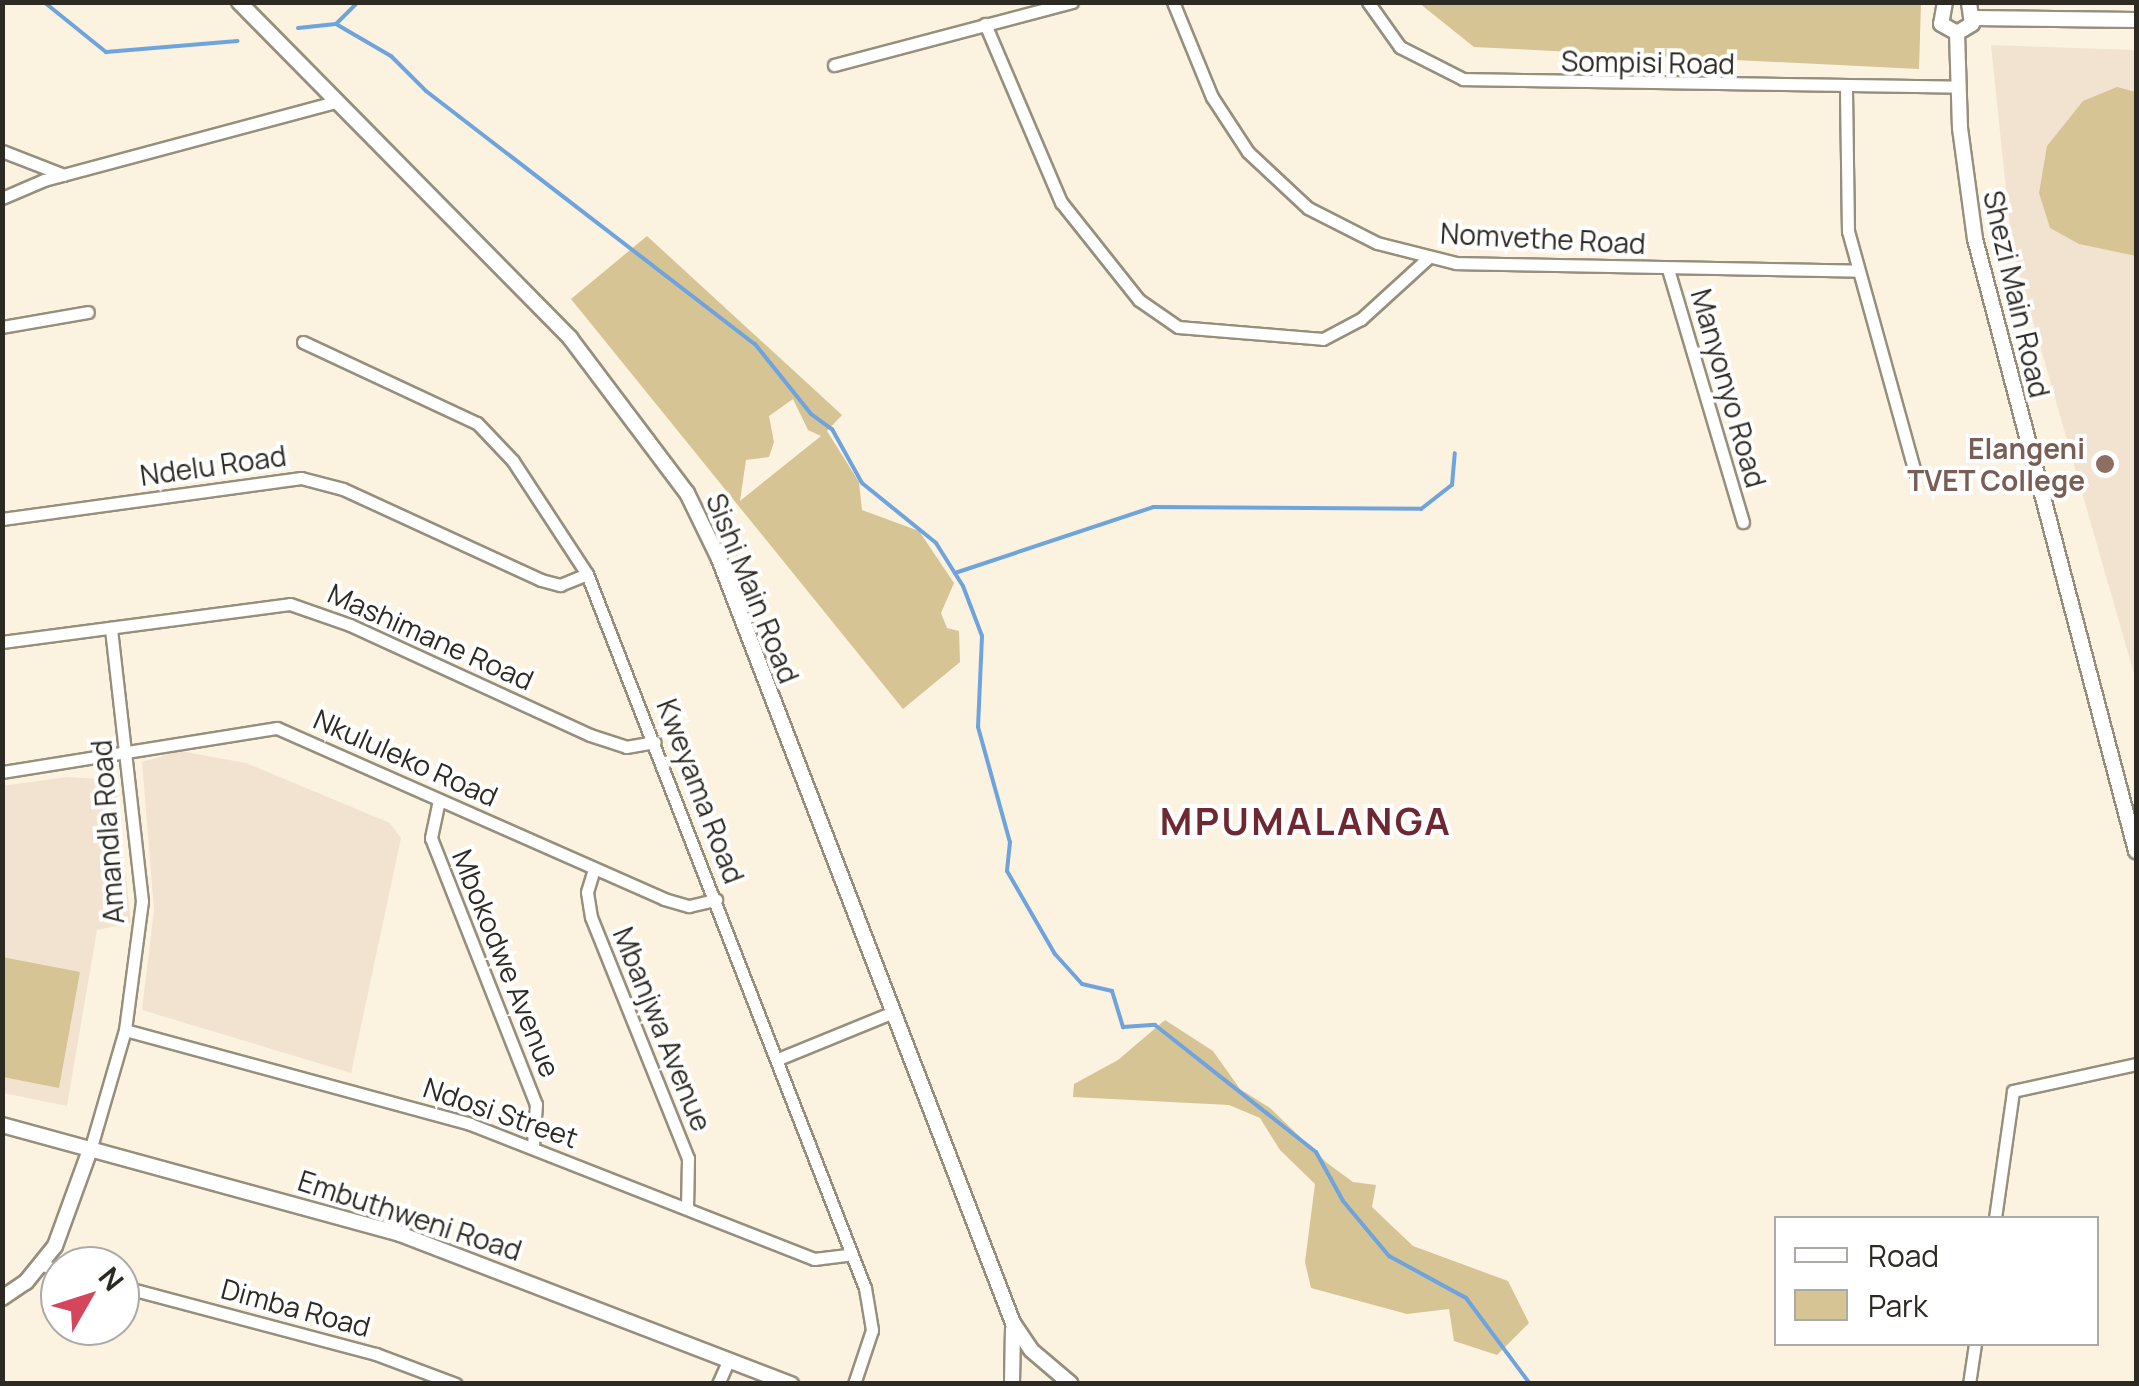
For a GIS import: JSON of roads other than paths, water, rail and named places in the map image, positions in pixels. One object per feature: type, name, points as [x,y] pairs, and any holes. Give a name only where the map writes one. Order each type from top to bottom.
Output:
[{"type":"street","name":"Sishi Main Road","points":[[239,2],[570,338],[687,493],[1012,1323],[1030,1350],[1071,1384]]},
{"type":"street","points":[[834,64],[1072,2]]},
{"type":"street","name":"Nomvethe Road","points":[[1172,2],[1212,98],[1248,152],[1279,184],[1332,223],[1428,258],[1857,271]]},
{"type":"street","name":"Sompisi Road","points":[[1368,2],[1400,47],[1462,79],[1846,90],[1958,87]]},
{"type":"street","points":[[1945,2],[1942,24],[1957,33],[1974,18],[2136,20]]},
{"type":"street","points":[[1969,2],[1974,18]]},
{"type":"street","points":[[2069,20],[2070,2]]},
{"type":"street","points":[[984,24],[1061,202],[1139,300],[1178,327],[1324,339],[1375,308],[1428,258]]},
{"type":"street","name":"Shezi Main Road","points":[[1957,33],[1958,87],[1975,239],[2136,851]]},
{"type":"street","points":[[1846,90],[1844,203],[1857,271],[1914,472]]},
{"type":"street","points":[[2,198],[64,175],[335,102]]},
{"type":"street","points":[[2,151],[64,175]]},
{"type":"street","name":"Manyonyo Road","points":[[1668,268],[1743,522]]},
{"type":"street","points":[[2,326],[88,312]]},
{"type":"street","name":"Kweyama Road","points":[[303,342],[477,422],[512,461],[587,574],[852,1254],[872,1330],[854,1384]]},
{"type":"street","name":"Ndelu Road","points":[[2,519],[300,478],[343,489],[541,580],[560,585],[587,574]]},
{"type":"street","name":"Mashimane Road","points":[[2,642],[290,604],[602,740],[626,747],[655,742]]},
{"type":"street","name":"Amandla Road","points":[[91,1146],[125,1030],[142,901],[129,755],[111,628]]},
{"type":"street","name":"Nkululeko Road","points":[[2,772],[129,755],[182,739],[277,728],[676,903],[716,900]]},
{"type":"street","name":"Mbokodwe Avenue","points":[[439,800],[431,838],[536,1104],[533,1146]]},
{"type":"street","name":"Mbanjwa Avenue","points":[[594,870],[587,892],[591,916],[688,1158],[688,1208]]},
{"type":"street","points":[[778,1059],[893,1012]]},
{"type":"street","name":"Ndosi Street","points":[[125,1030],[533,1146],[814,1259],[852,1254]]},
{"type":"street","points":[[1995,1216],[2013,1091],[2136,1064]]},
{"type":"street","points":[[2,1142],[5,1126]]},
{"type":"street","name":"Embuthweni Road","points":[[5,1126],[91,1146],[400,1234],[791,1384]]},
{"type":"street","points":[[52,1246],[72,1207],[91,1146]]},
{"type":"street","points":[[2,1298],[40,1267]]},
{"type":"street","name":"Dimba Road","points":[[140,1291],[376,1354],[456,1384]]},
{"type":"street","name":"Sishi Main Road","points":[[1012,1323],[1012,1384]]},
{"type":"street","points":[[1970,1384],[1975,1346]]},
{"type":"street","points":[[718,1384],[729,1359]]},
{"type":"waterway","points":[[44,2],[106,52],[238,41]]},
{"type":"waterway","points":[[298,28],[336,24],[358,2]]},
{"type":"waterway","points":[[336,24],[391,56],[426,91],[755,344],[811,414],[832,429],[862,483],[936,543],[963,586],[982,636],[978,727],[1010,842],[1007,871],[1055,954],[1082,984],[1112,991],[1123,1027],[1155,1025],[1316,1152],[1343,1201],[1389,1256],[1466,1298],[1530,1384]]},
{"type":"waterway","points":[[955,573],[1153,507],[1421,509],[1452,485],[1455,453]]},
{"type":"place","name":"Elangeni TVET College","points":[[2105,464]]},
{"type":"district","name":"MPUMALANGA","points":[[1306,821]]}]
